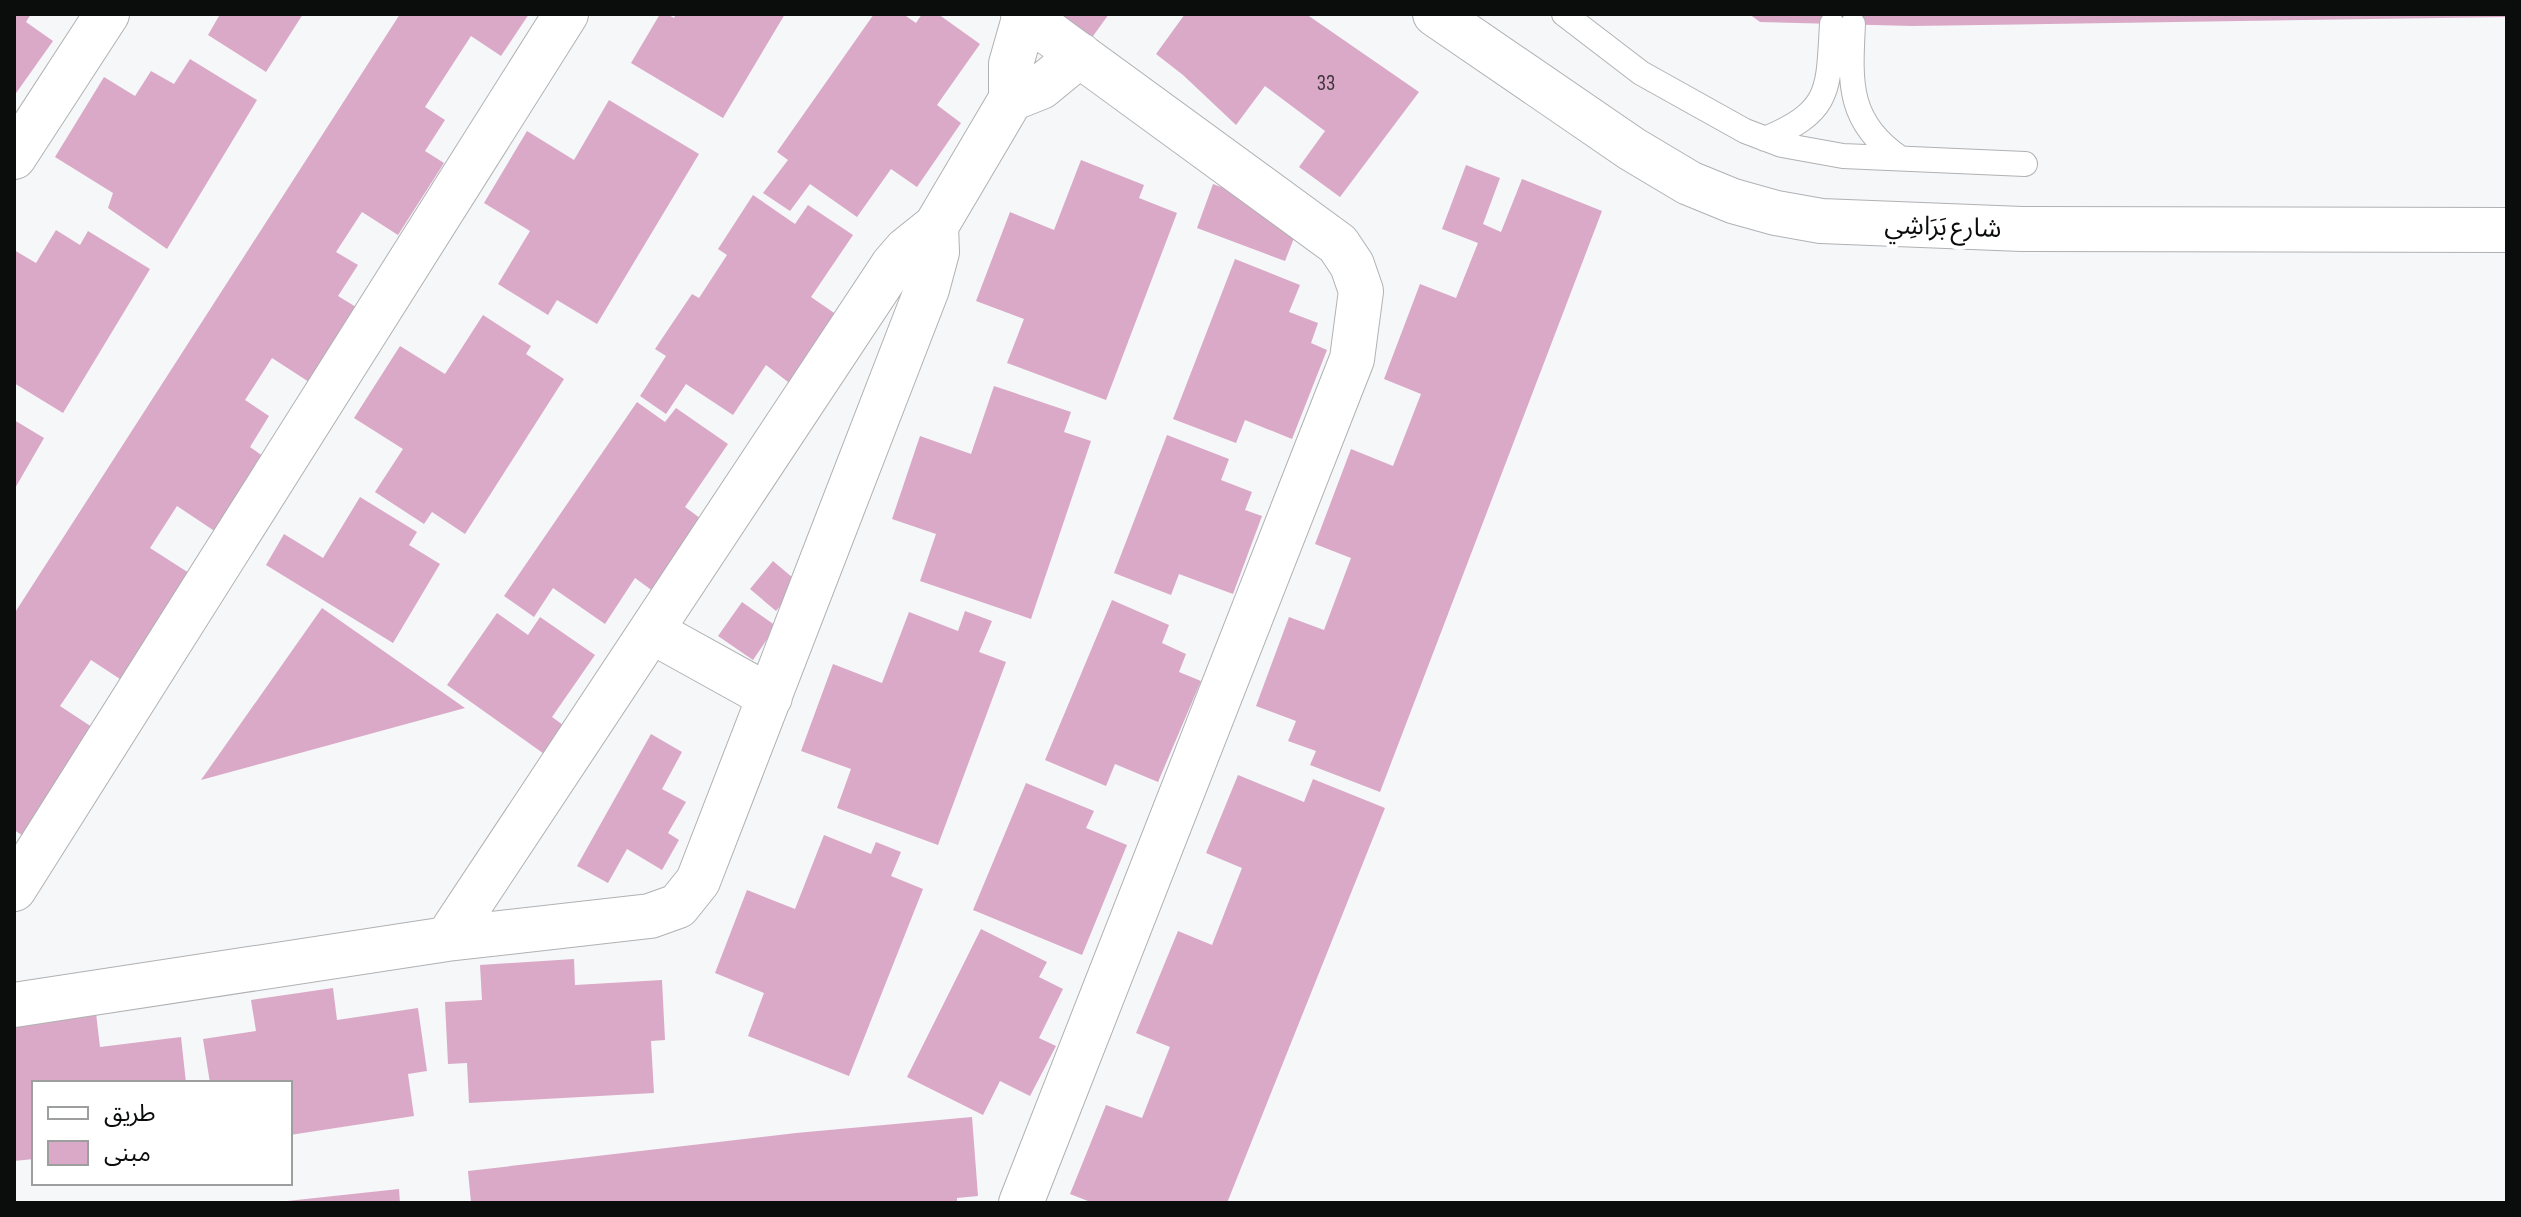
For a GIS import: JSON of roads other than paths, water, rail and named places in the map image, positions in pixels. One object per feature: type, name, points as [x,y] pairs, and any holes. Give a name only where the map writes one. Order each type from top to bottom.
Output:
[{"type":"street","points":[[14,157],[107,14]]},
{"type":"street","points":[[14,889],[566,14]]},
{"type":"street","name":"شارع بَرَاشِي","points":[[1435,14],[1632,149],[1689,183],[1733,201],[1776,213],[1821,221],[2022,229],[2507,230]]},
{"type":"street","points":[[447,939],[893,265],[936,226],[1011,99],[1011,64],[1024,15],[1338,244],[1352,265],[1361,291],[1352,359],[1021,1203]]},
{"type":"street","points":[[1011,99],[1041,87],[1080,55]]},
{"type":"street","points":[[14,1005],[447,939],[650,916],[678,906],[698,881],[927,289],[937,252],[936,226]]},
{"type":"street","points":[[651,631],[770,697]]},
{"type":"lane","points":[[1564,14],[1641,73],[1701,108],[1782,145],[1843,156],[2025,164]]},
{"type":"lane","points":[[1765,139],[1794,127],[1822,100],[1842,24],[1854,101],[1871,133],[1900,158]]}]
